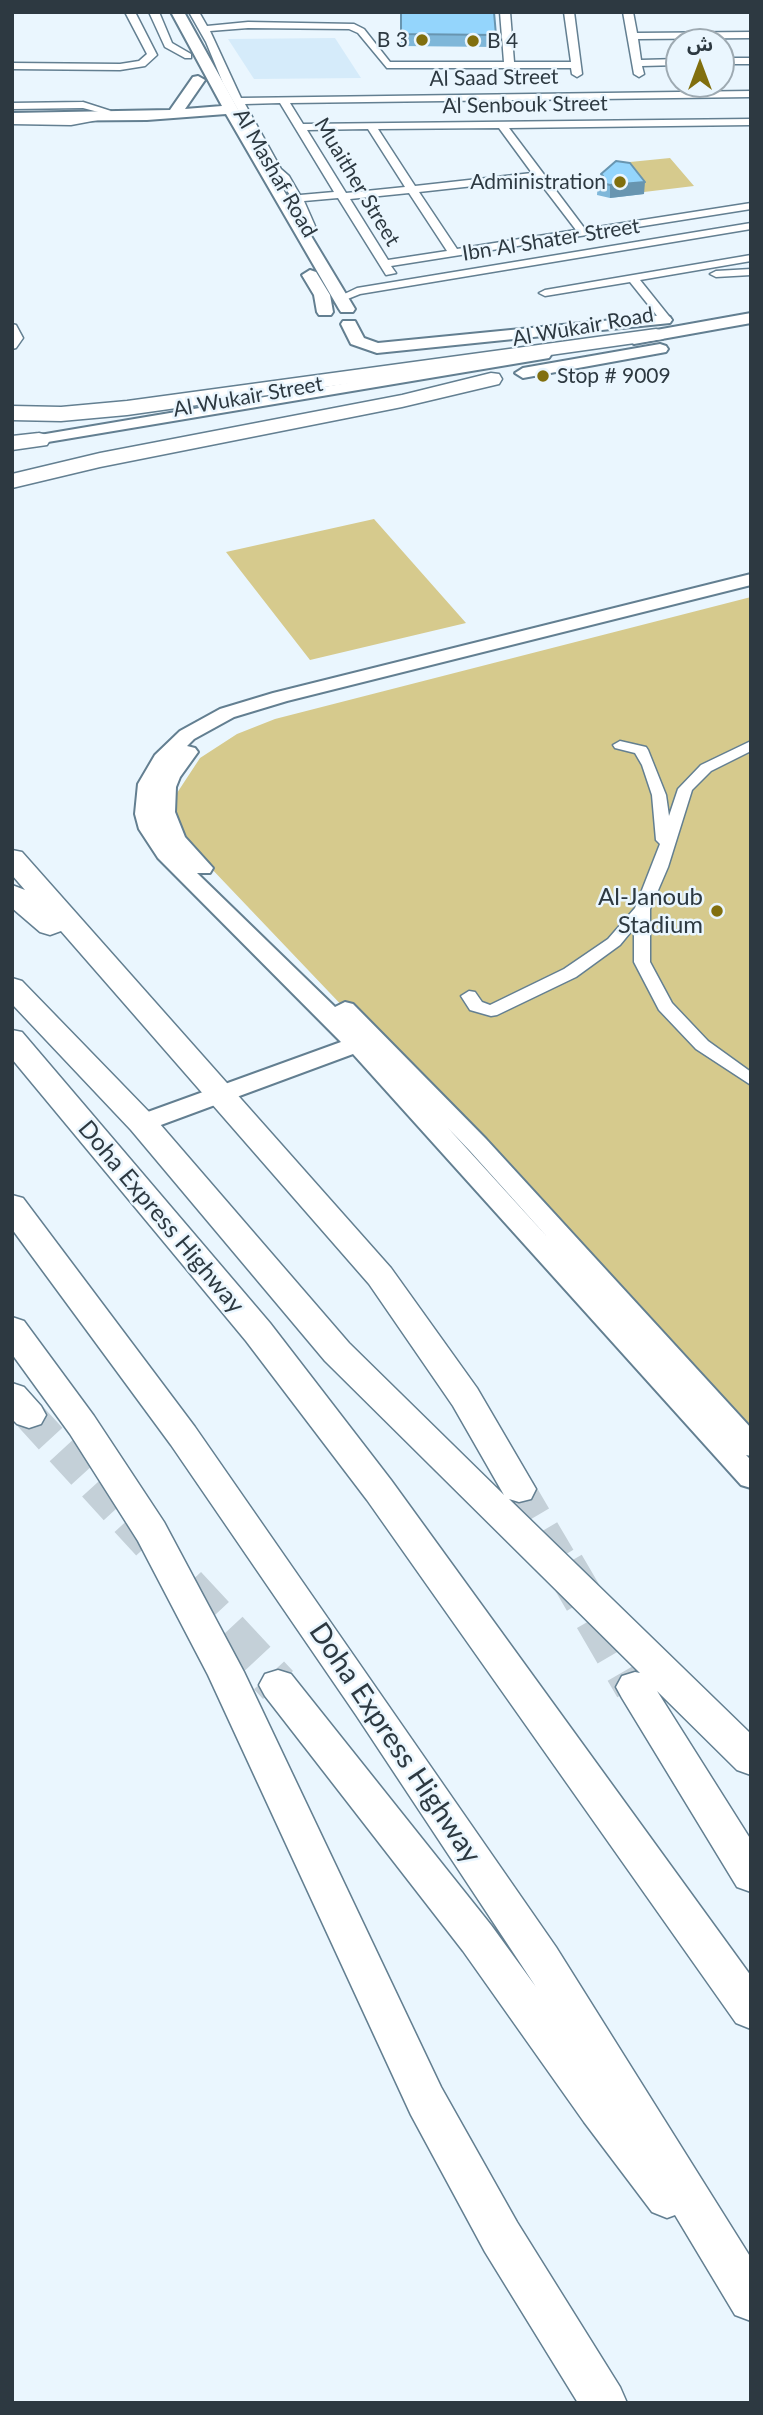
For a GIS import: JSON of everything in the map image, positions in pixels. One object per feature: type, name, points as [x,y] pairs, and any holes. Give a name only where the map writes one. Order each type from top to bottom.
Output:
[{"type":"highway","points":[[12,413],[61,414],[127,408],[658,325]]},
{"type":"highway","points":[[12,481],[64,467],[402,401],[491,379]]},
{"type":"highway","points":[[12,444],[39,440]]},
{"type":"highway","points":[[12,490],[140,453]]},
{"type":"highway","points":[[12,858],[380,1276],[465,1397],[519,1489]]},
{"type":"highway","points":[[12,893],[160,1026]]},
{"type":"highway","points":[[12,919],[59,933]]},
{"type":"highway","points":[[12,987],[142,1123],[337,1352],[751,1759]]},
{"type":"highway","name":"Doha Express Highway","points":[[12,1039],[258,1332],[379,1490],[751,2010]]},
{"type":"highway","name":"Doha Express Highway","points":[[12,1206],[183,1436],[361,1692],[542,1960],[751,2299]]},
{"type":"highway","points":[[12,1329],[82,1425],[151,1532],[231,1685],[426,2101],[501,2237],[604,2403]]},
{"type":"highway","points":[[278,1685],[477,1938],[599,2108],[751,2306]]},
{"type":"highway","points":[[635,1687],[751,1875]]},
{"type":"street","points":[[12,66],[120,67],[142,64],[152,55],[130,12]]},
{"type":"street","name":"Al Mashaf Road","points":[[154,12],[168,46],[193,52]]},
{"type":"street","name":"Al Mashaf Road","points":[[164,12],[193,52],[268,176],[345,311],[357,341],[377,348],[658,325],[751,305]]},
{"type":"street","name":"Al Mashaf Road","points":[[177,12],[193,52],[198,80],[224,106],[295,197],[310,221],[304,239]]},
{"type":"street","points":[[334,24],[335,12]]},
{"type":"street","points":[[505,12],[509,65]]},
{"type":"street","points":[[193,52],[201,24],[244,19],[351,26],[360,31],[387,65],[509,65],[576,69],[569,12]]},
{"type":"street","points":[[628,12],[639,74]]},
{"type":"street","name":"Al Mashaf Road","points":[[201,24],[220,69],[223,125],[321,295],[325,312],[345,311]]},
{"type":"street","points":[[632,36],[751,35]]},
{"type":"street","points":[[638,63],[665,62]]},
{"type":"street","points":[[176,108],[187,99],[198,80]]},
{"type":"street","points":[[524,97],[526,124]]},
{"type":"street","name":"Al Saad Street","points":[[224,106],[284,100],[748,97]]},
{"type":"street","name":"Muaither Street","points":[[284,100],[397,285]]},
{"type":"street","points":[[12,119],[224,106]]},
{"type":"street","points":[[158,116],[224,106]]},
{"type":"street","points":[[12,108],[158,116],[223,125]]},
{"type":"street","name":"Al Senbouk Street","points":[[300,127],[751,122]]},
{"type":"street","points":[[502,125],[583,233]]},
{"type":"street","points":[[371,126],[454,253]]},
{"type":"street","points":[[268,176],[295,197],[343,197],[540,175]]},
{"type":"street","points":[[384,264],[751,206]]},
{"type":"street","name":"Ibn Al Shater Street","points":[[345,311],[356,291],[751,226]]},
{"type":"street","points":[[615,228],[633,246]]},
{"type":"street","points":[[314,256],[323,261],[340,286],[356,291]]},
{"type":"street","points":[[545,293],[745,259]]},
{"type":"street","points":[[627,280],[658,325]]},
{"type":"street","name":"Al Wukair Road","points":[[39,440],[658,325],[751,318]]},
{"type":"street","points":[[12,327],[18,338],[12,346]]},
{"type":"street","name":"Al Wukair Road","points":[[491,379],[751,334]]},
{"type":"street","name":"Al Wukair Street","points":[[12,461],[491,379]]},
{"type":"street","points":[[751,579],[250,705],[206,723],[187,735],[162,759],[148,784],[145,798],[145,814],[156,842],[478,1145],[751,1446]]},
{"type":"street","points":[[751,590],[257,714],[218,730],[186,754],[170,776],[166,787],[165,812],[168,826],[176,840],[366,1041],[751,1478]]},
{"type":"street","points":[[620,745],[640,750],[649,765],[659,795],[665,847]]},
{"type":"street","points":[[468,996],[476,1006],[491,1011],[570,973],[614,942],[642,909],[660,867],[685,789],[706,768],[751,745]]},
{"type":"street","points":[[642,909],[642,962],[665,1006],[702,1045],[751,1080]]},
{"type":"street","points":[[142,1123],[366,1041]]},
{"type":"shaded area","points":[[335,38],[361,78],[254,79],[228,39]]},
{"type":"shaded area","points":[[670,158],[694,186],[644,192],[620,163]]},
{"type":"shaded area","points":[[374,519],[466,623],[310,660],[226,552]]},
{"type":"shaded area","points":[[751,597],[751,1435],[188,844],[176,820],[174,806],[177,793],[200,758],[237,734],[275,719]]},
{"type":"building","points":[[401,12],[494,12],[496,35],[401,34]]},
{"type":"building","points":[[616,161],[630,163],[645,182],[610,185],[598,182],[603,176],[601,174]]},
{"type":"tunnel","points":[[29,1415],[151,1548]]},
{"type":"tunnel","points":[[519,1489],[565,1567]]},
{"type":"tunnel","points":[[564,1565],[635,1687]]},
{"type":"tunnel","points":[[186,1586],[278,1685]]},
{"type":"place","name":"B 3","points":[[422,40]]},
{"type":"place","name":"B 4","points":[[473,41]]},
{"type":"place","name":"Administration","points":[[620,182]]},
{"type":"place","name":"Stop # 9009","points":[[543,376]]},
{"type":"place","name":"Al-Janoub Stadium","points":[[717,911]]}]
